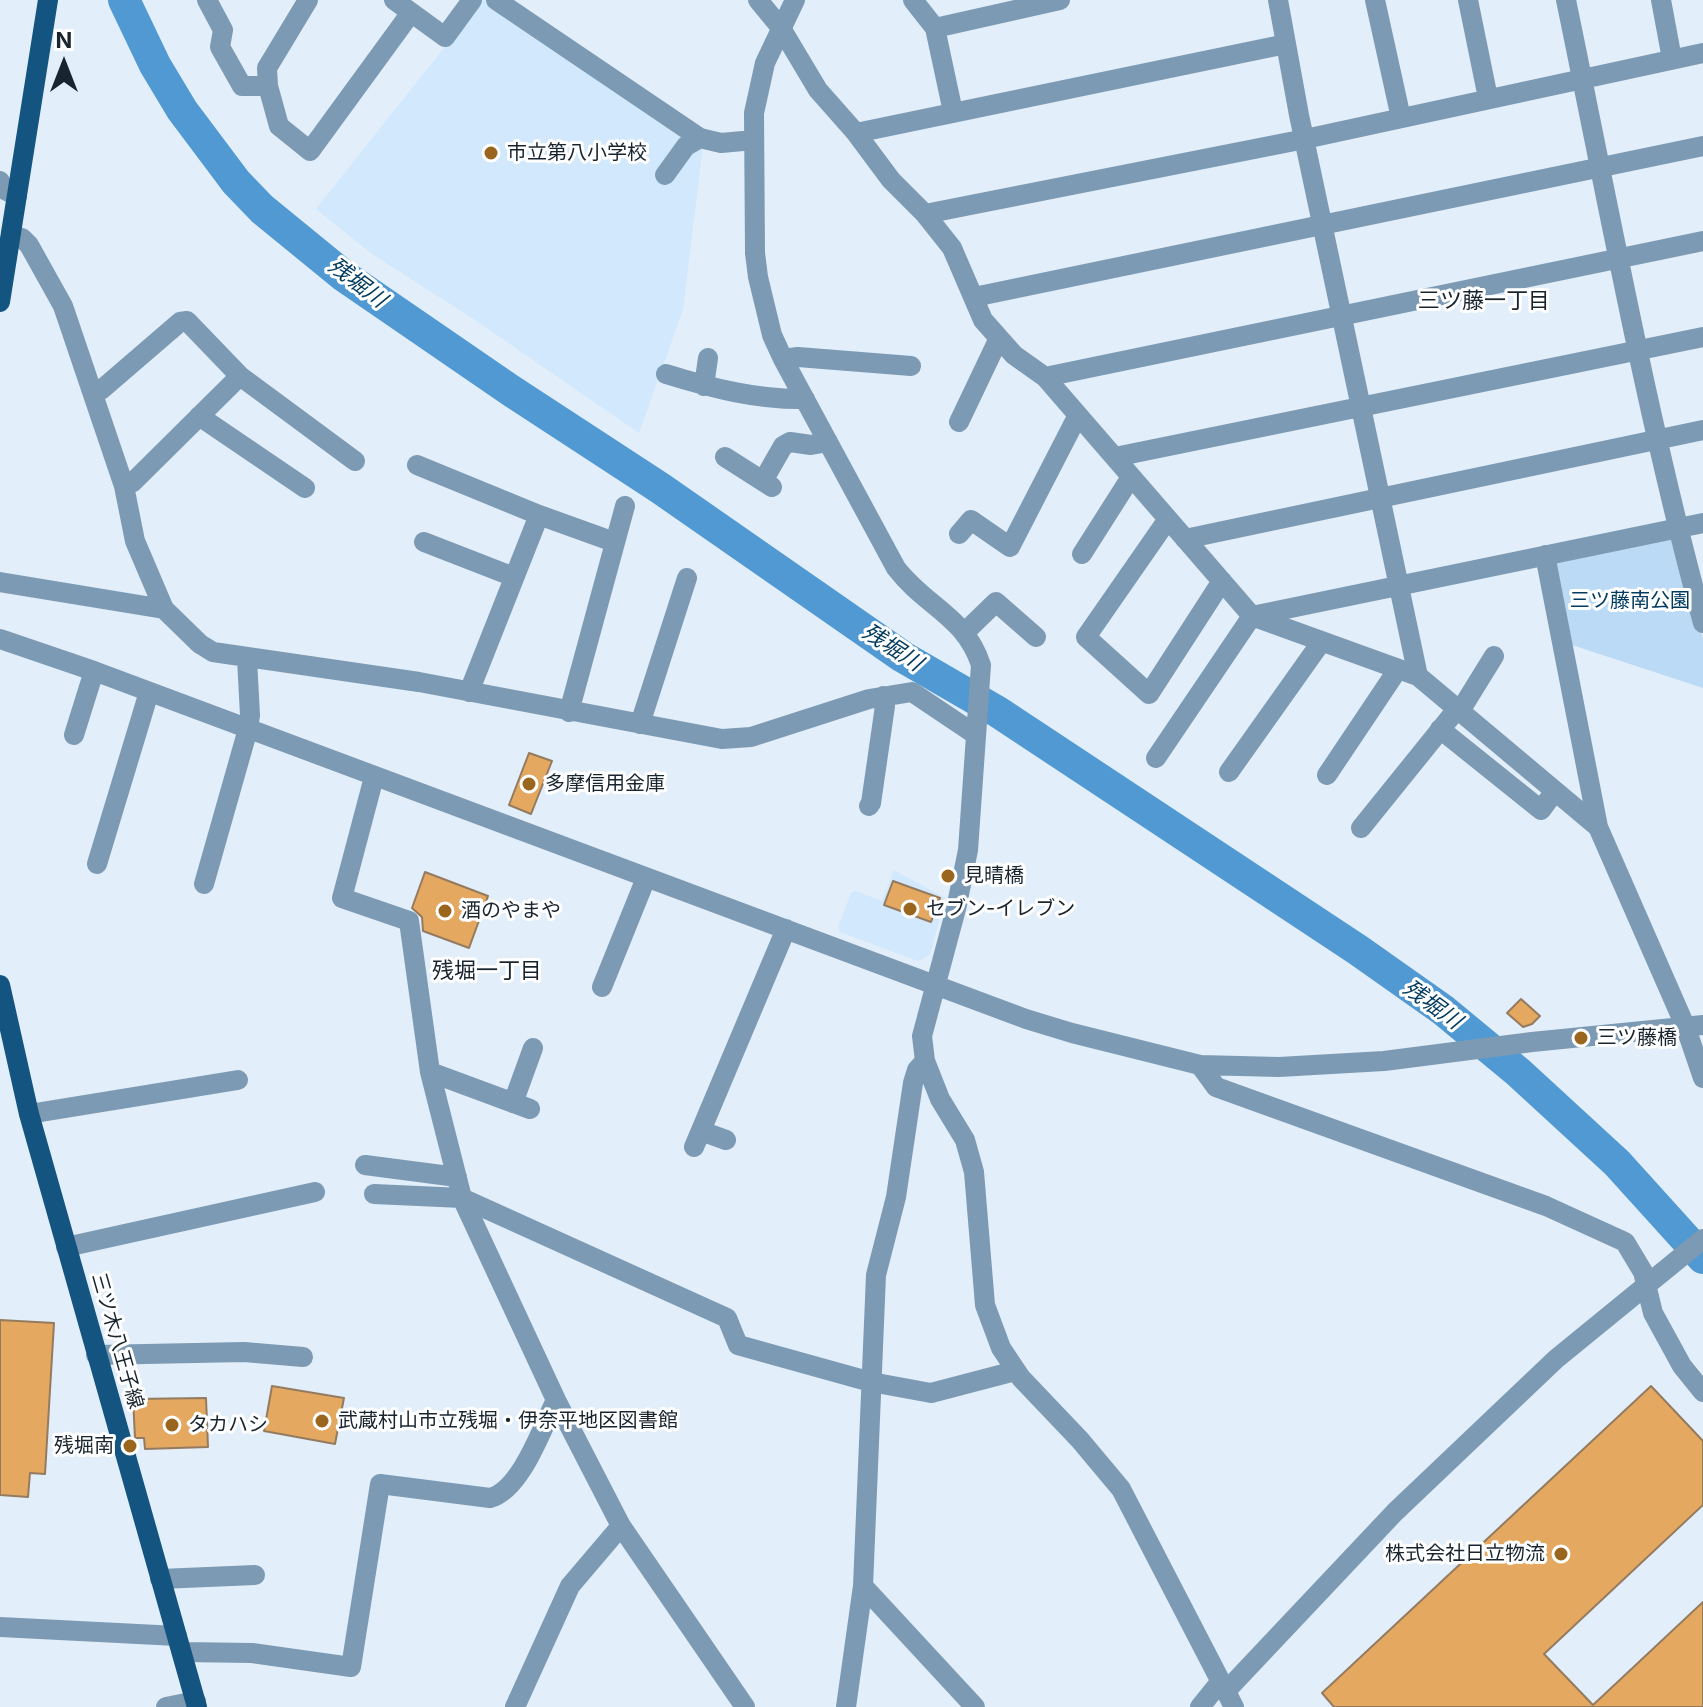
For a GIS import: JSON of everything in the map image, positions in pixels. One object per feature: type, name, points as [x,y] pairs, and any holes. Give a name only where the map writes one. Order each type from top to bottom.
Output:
[{"type":"main road","points":[[0,302],[48,0]]},
{"type":"main road","name":"三ツ木八王子線","points":[[0,985],[29,1114],[196,1704]]},
{"type":"street","points":[[207,0],[223,30],[220,47],[242,86],[268,86]]},
{"type":"street","points":[[308,0],[267,68],[268,86],[279,126],[310,151],[410,14]]},
{"type":"street","points":[[394,0],[445,37],[472,0]]},
{"type":"street","points":[[496,0],[700,138],[721,143],[754,140]]},
{"type":"street","points":[[758,0],[781,28],[818,90],[856,133],[891,180],[925,214],[952,248],[983,320],[1014,355],[1045,377],[1252,616],[1418,676],[1598,827]]},
{"type":"street","points":[[795,0],[765,63],[758,90],[754,140],[757,265],[764,306],[783,359],[896,568],[919,595],[959,624],[977,654],[982,673],[968,850],[956,909],[922,1036],[925,1061],[940,1099],[965,1140],[974,1172],[985,1305],[1001,1348],[1015,1371],[1121,1489],[1228,1693]]},
{"type":"street","points":[[913,0],[935,28],[953,112]]},
{"type":"street","points":[[935,28],[1060,0]]},
{"type":"street","points":[[1278,0],[1418,676]]},
{"type":"street","points":[[1375,0],[1401,118]]},
{"type":"street","points":[[1468,0],[1488,98]]},
{"type":"street","points":[[1566,0],[1637,351],[1677,528],[1703,623]]},
{"type":"street","points":[[1661,0],[1672,59]]},
{"type":"street","points":[[856,133],[1286,44]]},
{"type":"street","points":[[925,214],[1305,139],[1703,53]]},
{"type":"street","points":[[665,175],[686,146],[700,138]]},
{"type":"street","points":[[974,297],[1703,146]]},
{"type":"street","points":[[0,181],[3,189],[17,196]]},
{"type":"street","points":[[11,236],[22,238],[29,245],[63,306],[124,486],[135,541],[164,609],[200,644],[213,652],[346,670],[722,739],[751,737],[876,698],[912,692],[976,732]]},
{"type":"street","points":[[1045,377],[1703,241]]},
{"type":"street","points":[[93,391],[101,390],[180,322],[187,321],[240,376],[355,461]]},
{"type":"street","points":[[1115,457],[1703,337]]},
{"type":"street","points":[[959,422],[999,338]]},
{"type":"street","points":[[783,359],[798,357],[911,366]]},
{"type":"street","points":[[704,386],[708,358]]},
{"type":"street","points":[[666,374],[704,386],[780,400],[805,399]]},
{"type":"street","points":[[124,486],[133,482],[240,376]]},
{"type":"street","points":[[959,534],[971,520],[1010,547],[1078,415]]},
{"type":"street","points":[[199,416],[305,488]]},
{"type":"street","points":[[1185,539],[1703,430]]},
{"type":"street","points":[[725,457],[768,484],[783,446],[790,442],[811,445],[828,442]]},
{"type":"street","points":[[417,465],[614,542]]},
{"type":"street","points":[[1082,554],[1131,477]]},
{"type":"street","points":[[569,712],[625,506]]},
{"type":"street","points":[[469,692],[539,515]]},
{"type":"street","points":[[1168,519],[1086,637],[1149,694],[1222,581]]},
{"type":"street","points":[[1156,758],[1252,616],[1703,523]]},
{"type":"street","points":[[424,542],[514,577]]},
{"type":"street","points":[[1545,555],[1598,827],[1694,1027],[1703,1078]]},
{"type":"street","points":[[640,724],[687,578]]},
{"type":"street","points":[[0,582],[164,609]]},
{"type":"street","points":[[965,632],[996,602],[1036,637]]},
{"type":"street","points":[[0,639],[94,671],[935,985],[1072,1033],[1200,1065],[1333,1066],[1532,1042],[1694,1027]]},
{"type":"street","points":[[1229,772],[1322,641]]},
{"type":"street","points":[[1361,828],[1458,710],[1494,656]]},
{"type":"street","points":[[204,884],[248,729],[247,659]]},
{"type":"street","points":[[1327,775],[1398,669]]},
{"type":"street","points":[[74,735],[94,671]]},
{"type":"street","points":[[97,864],[149,692]]},
{"type":"street","points":[[869,806],[883,719],[876,698]]},
{"type":"street","points":[[1440,729],[1541,810],[1555,791]]},
{"type":"street","points":[[374,777],[342,898],[409,921],[430,1072],[462,1198],[556,1400],[621,1526],[745,1707]]},
{"type":"street","points":[[602,987],[646,878]]},
{"type":"street","points":[[726,1140],[698,1139],[786,929]]},
{"type":"street","points":[[430,1072],[522,1106],[533,1048]]},
{"type":"street","points":[[846,1707],[863,1586],[876,1275],[896,1197],[913,1083],[917,1070],[925,1061]]},
{"type":"street","points":[[1200,1065],[1216,1087],[1546,1206],[1625,1242],[1643,1272],[1653,1313],[1682,1366],[1703,1392]]},
{"type":"street","points":[[29,1114],[238,1080]]},
{"type":"street","points":[[365,1165],[457,1177]]},
{"type":"street","points":[[66,1247],[315,1192]]},
{"type":"street","points":[[374,1194],[462,1198],[727,1318],[738,1345],[871,1382],[931,1393],[1015,1371]]},
{"type":"street","points":[[1200,1707],[1228,1693],[1395,1512],[1556,1359],[1703,1239]]},
{"type":"street","points":[[96,1355],[244,1352],[303,1357]]},
{"type":"street","points":[[0,1627],[180,1644],[351,1667],[380,1484],[490,1498],[501,1495],[513,1484],[556,1400]]},
{"type":"street","points":[[515,1707],[570,1586],[621,1526]]},
{"type":"street","points":[[160,1579],[255,1575]]},
{"type":"street","points":[[863,1586],[975,1707]]},
{"type":"street","points":[[166,1707],[196,1704]]},
{"type":"shaded area","points":[[482,0],[488,0],[703,145],[683,310],[639,433],[472,318],[372,254],[316,209]]},
{"type":"shaded area","points":[[894,870],[945,898],[930,955],[918,961],[840,932],[838,928],[851,893],[856,891],[882,901]]},
{"type":"green space","name":"三ツ藤南公園","points":[[1674,532],[1703,639],[1703,688],[1566,643],[1549,557]]},
{"type":"building","points":[[529,753],[552,761],[531,814],[509,805]]},
{"type":"building","points":[[425,872],[488,896],[469,948],[423,931],[422,917],[412,908]]},
{"type":"building","points":[[893,881],[940,898],[931,922],[884,905]]},
{"type":"building","points":[[1521,999],[1540,1016],[1523,1027],[1507,1013]]},
{"type":"building","points":[[0,1320],[54,1323],[45,1474],[30,1473],[28,1497],[0,1495]]},
{"type":"building","points":[[272,1386],[344,1398],[335,1444],[264,1431]]},
{"type":"building","name":"株式会社日立物流","points":[[1651,1386],[1703,1441],[1703,1505],[1544,1654],[1593,1705],[1703,1602],[1703,1707],[1334,1707],[1322,1693]]},
{"type":"building","points":[[206,1398],[208,1447],[145,1449],[144,1438],[135,1438],[133,1399]]},
{"type":"waterway","name":"残堀川","points":[[124,0],[155,65],[182,110],[236,182],[262,209],[344,276],[660,488],[903,657],[998,712],[1358,950],[1443,1010],[1518,1072],[1617,1163],[1703,1258]]},
{"type":"place","name":"市立第八小学校","points":[[491,153]]},
{"type":"place","name":"多摩信用金庫","points":[[529,784]]},
{"type":"place","name":"見晴橋","points":[[948,876]]},
{"type":"place","name":"セブン-イレブン","points":[[910,909]]},
{"type":"place","name":"酒のやまや","points":[[445,911]]},
{"type":"place","name":"三ツ藤橋","points":[[1581,1038]]},
{"type":"place","name":"武蔵村山市立残堀・伊奈平地区図書館","points":[[322,1421]]},
{"type":"place","name":"タカハシ","points":[[172,1425]]},
{"type":"place","name":"残堀南","points":[[130,1446]]},
{"type":"place","name":"株式会社日立物流","points":[[1561,1554]]},
{"type":"district","name":"三ツ藤一丁目","points":[[1484,301]]},
{"type":"district","name":"残堀一丁目","points":[[487,971]]}]
